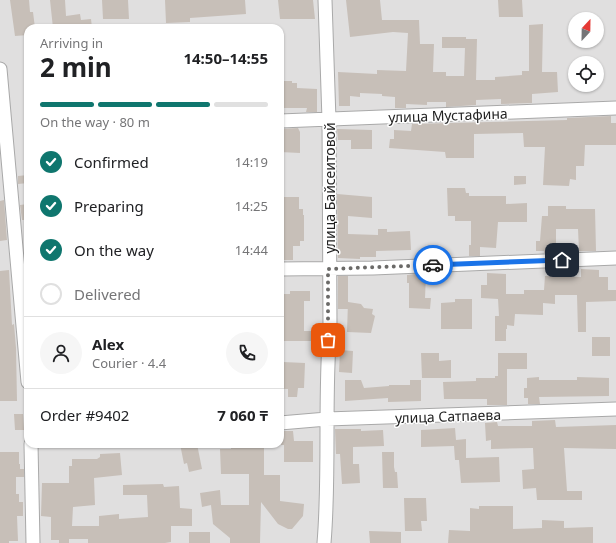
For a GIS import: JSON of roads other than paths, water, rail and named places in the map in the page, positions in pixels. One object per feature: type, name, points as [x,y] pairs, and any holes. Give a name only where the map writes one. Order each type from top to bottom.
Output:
[{"type":"street","name":"улица Байсеитовой","points":[[324,543],[327,361],[330,327],[328,269],[329,120],[325,0]]},
{"type":"street","points":[[0,69],[24,337]]},
{"type":"street","name":"улица Мустафина","points":[[284,121],[616,108]]},
{"type":"street","points":[[284,269],[328,269],[616,258]]},
{"type":"street","name":"улица Сатпаева","points":[[284,423],[616,409]]},
{"type":"street","points":[[31,448],[33,543]]}]
